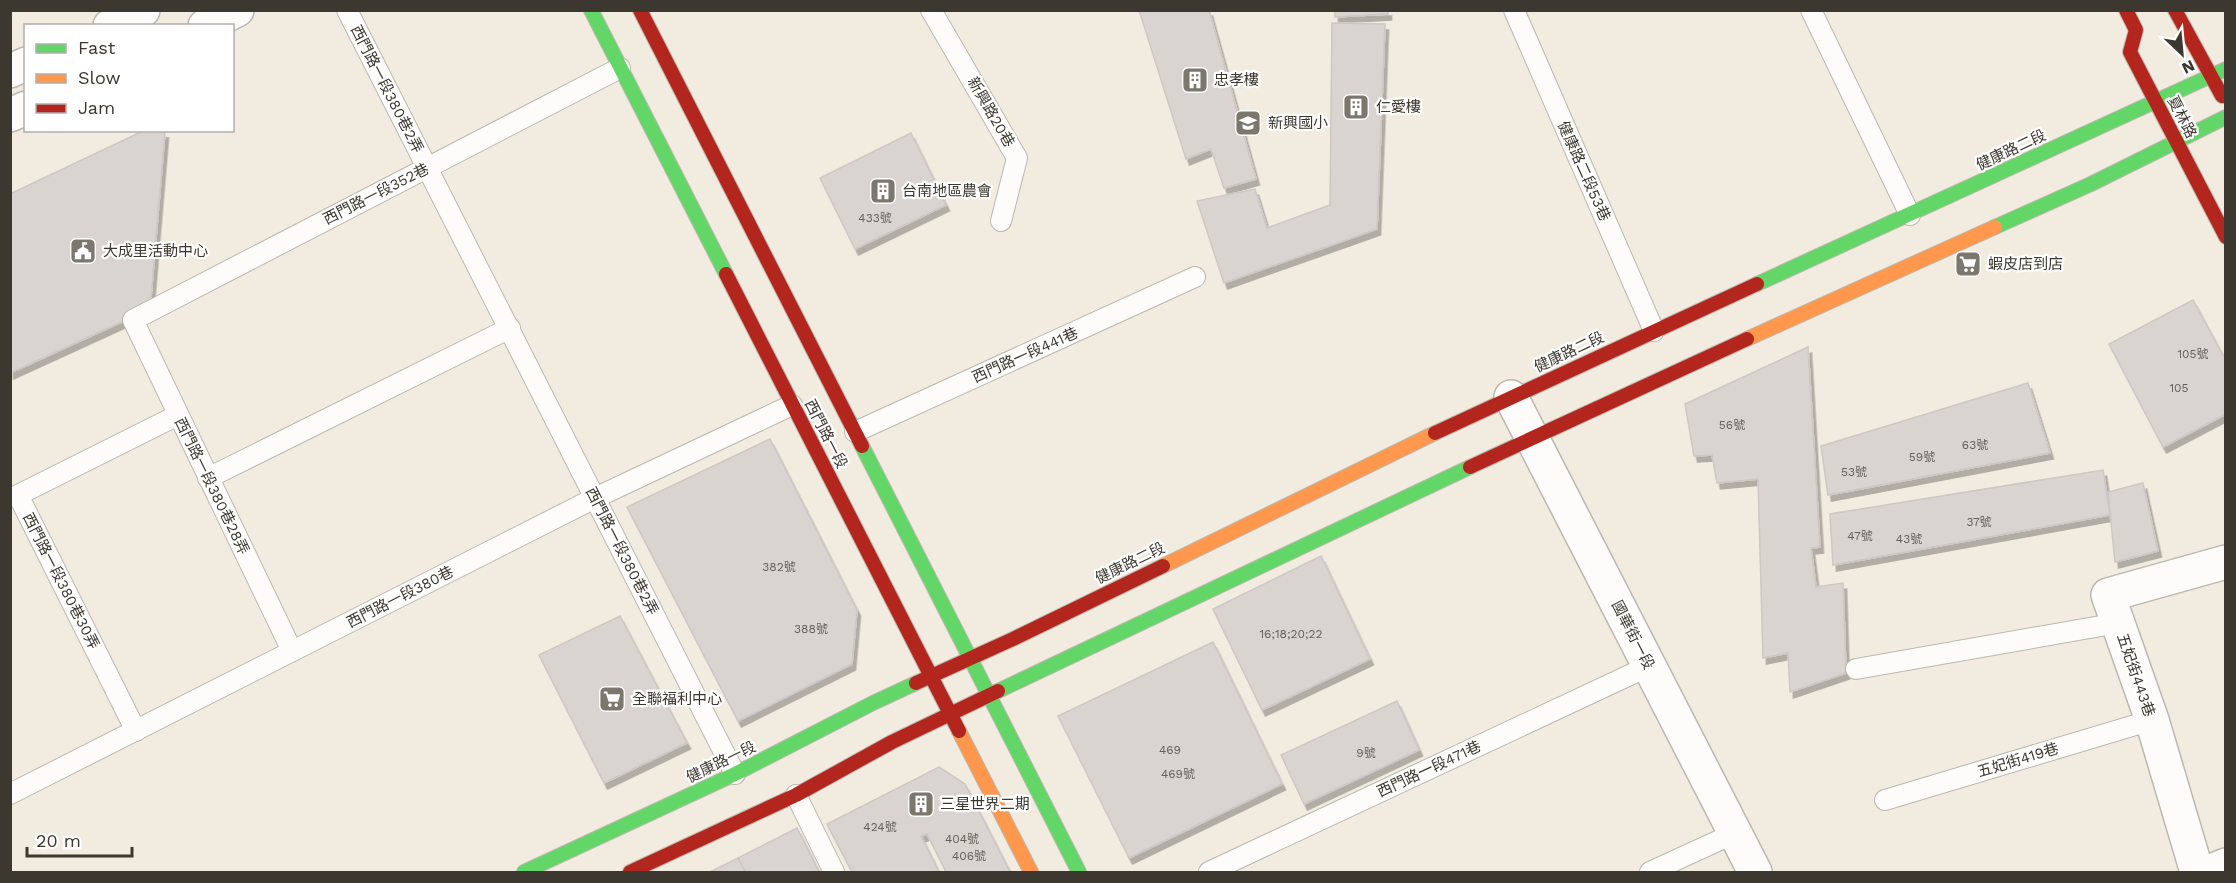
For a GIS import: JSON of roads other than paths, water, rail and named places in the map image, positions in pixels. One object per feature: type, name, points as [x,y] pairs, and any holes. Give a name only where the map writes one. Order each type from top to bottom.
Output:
[{"type":"street","points":[[114,24],[143,10]]},
{"type":"street","points":[[209,24],[237,10]]},
{"type":"street","name":"西門路一段","points":[[591,10],[1031,873]]},
{"type":"street","name":"西門路一段","points":[[640,10],[1079,873]]},
{"type":"street","name":"夏林路","points":[[2126,10],[2136,30],[2130,52],[2226,237]]},
{"type":"street","points":[[2175,10],[2226,103]]},
{"type":"street","points":[[10,71],[24,65]]},
{"type":"street","name":"健康路二段","points":[[931,676],[1511,397],[2226,69]]},
{"type":"street","points":[[10,115],[24,109]]},
{"type":"street","points":[[630,873],[669,865],[892,741],[1532,438],[2091,184],[2226,117]]},
{"type":"street","name":"國華街一段","points":[[1511,397],[1755,873]]},
{"type":"street","name":"五妃街443巷","points":[[2197,873],[2152,720],[2108,595],[2226,562]]},
{"type":"street","name":"健康路一段","points":[[524,873],[735,774],[873,702],[931,676]]},
{"type":"street","points":[[2210,873],[2226,865]]},
{"type":"lane","name":"西門路一段380巷2弄","points":[[347,10],[735,774]]},
{"type":"lane","name":"新興路20巷","points":[[931,10],[1017,158],[1001,221]]},
{"type":"lane","name":"健康路二段53巷","points":[[1514,10],[1654,331]]},
{"type":"lane","points":[[1811,10],[1910,215]]},
{"type":"lane","name":"西門路一段352巷","points":[[132,320],[620,68]]},
{"type":"lane","name":"西門路一段441巷","points":[[855,432],[1195,277]]},
{"type":"lane","name":"西門路一段380巷28弄","points":[[132,320],[292,651]]},
{"type":"lane","points":[[208,478],[510,328]]},
{"type":"lane","name":"西門路一段380巷","points":[[10,794],[595,498],[792,405]]},
{"type":"lane","name":"西門路一段380巷30弄","points":[[136,731],[18,495],[178,415]]},
{"type":"lane","points":[[1856,669],[2118,623]]},
{"type":"lane","name":"西門路一段471巷","points":[[1209,873],[1649,666]]},
{"type":"lane","name":"五妃街419巷","points":[[1885,800],[2152,720]]},
{"type":"lane","points":[[796,795],[834,873]]},
{"type":"lane","points":[[1650,873],[1735,833]]},
{"type":"place","name":"忠孝樓","points":[[1195,80]]},
{"type":"place","name":"仁愛樓","points":[[1356,107]]},
{"type":"place","name":"新興國小","points":[[1248,123]]},
{"type":"place","name":"台南地區農會","points":[[883,191]]},
{"type":"place","name":"大成里活動中心","points":[[83,251]]},
{"type":"place","name":"蝦皮店到店","points":[[1968,264]]},
{"type":"place","name":"全聯福利中心","points":[[612,699]]},
{"type":"place","name":"三星世界二期","points":[[921,804]]}]
